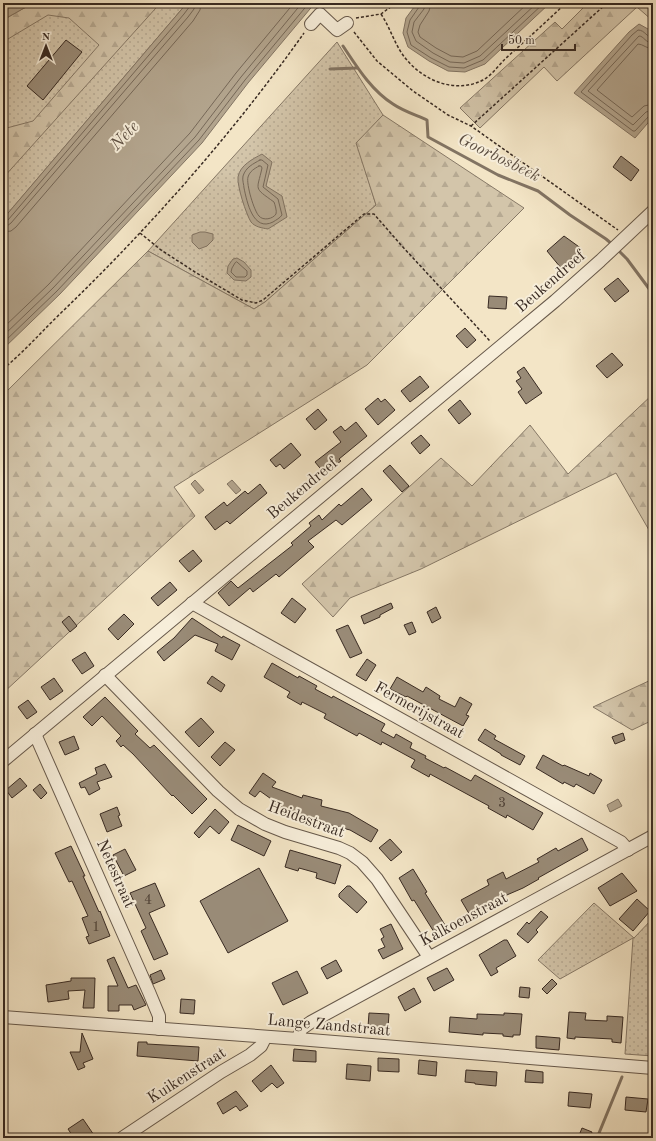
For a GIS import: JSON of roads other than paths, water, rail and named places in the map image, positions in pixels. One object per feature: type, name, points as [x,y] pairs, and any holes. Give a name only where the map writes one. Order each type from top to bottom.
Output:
[{"type":"street","points":[[311,24],[320,14],[337,30],[346,23]]},
{"type":"street","name":"Beukendreef","points":[[3,761],[555,301],[653,211]]},
{"type":"street","name":"Fermerijstraat","points":[[192,603],[621,842],[628,850]]},
{"type":"street","name":"Heidestraat","points":[[105,676],[218,791],[239,809],[264,824],[339,848],[350,853],[362,862],[377,879],[429,957]]},
{"type":"street","name":"Netestraat","points":[[35,734],[149,992],[158,1016],[159,1029]]},
{"type":"street","name":"Kalkoenstraat","points":[[298,1039],[301,1029],[311,1022],[653,836]]},
{"type":"street","name":"Lange Zandstraat","points":[[3,1017],[265,1036],[653,1068]]},
{"type":"street","name":"Kuikenstraat","points":[[122,1138],[221,1072],[250,1055],[261,1046],[265,1036]]},
{"type":"water","points":[[3,3],[33,3],[3,20]]},
{"type":"water","name":"Nete","points":[[187,3],[315,3],[248,83],[202,143],[60,294],[3,349],[3,219]]},
{"type":"water","points":[[417,3],[550,3],[485,64],[465,72],[448,71],[429,61],[408,47],[403,33],[406,18]]},
{"type":"water","points":[[639,24],[648,29],[653,36],[653,117],[635,138],[574,93],[629,32]]},
{"type":"water","points":[[262,154],[272,162],[266,186],[282,196],[287,217],[268,229],[261,228],[251,222],[242,200],[238,181],[241,169],[251,160]]},
{"type":"water","points":[[200,232],[213,234],[213,240],[207,246],[199,249],[192,242],[192,235]]},
{"type":"water","points":[[237,258],[244,262],[251,270],[251,277],[246,281],[234,280],[227,273],[228,266],[233,259]]},
{"type":"water","points":[[195,480],[204,490],[199,494],[191,484]]},
{"type":"water","points":[[232,480],[241,490],[236,494],[227,484]]},
{"type":"water","points":[[618,799],[622,806],[610,812],[607,805]]},
{"type":"waterway","name":"Goorbosbeek","points":[[343,46],[365,78],[378,92],[405,111],[427,120],[428,137],[498,175],[538,191],[613,245]]},
{"type":"waterway","points":[[330,69],[357,68]]},
{"type":"waterway","name":"Goorbosbeek","points":[[617,249],[627,259],[653,294]]},
{"type":"waterway","points":[[597,1138],[622,1077]]}]
